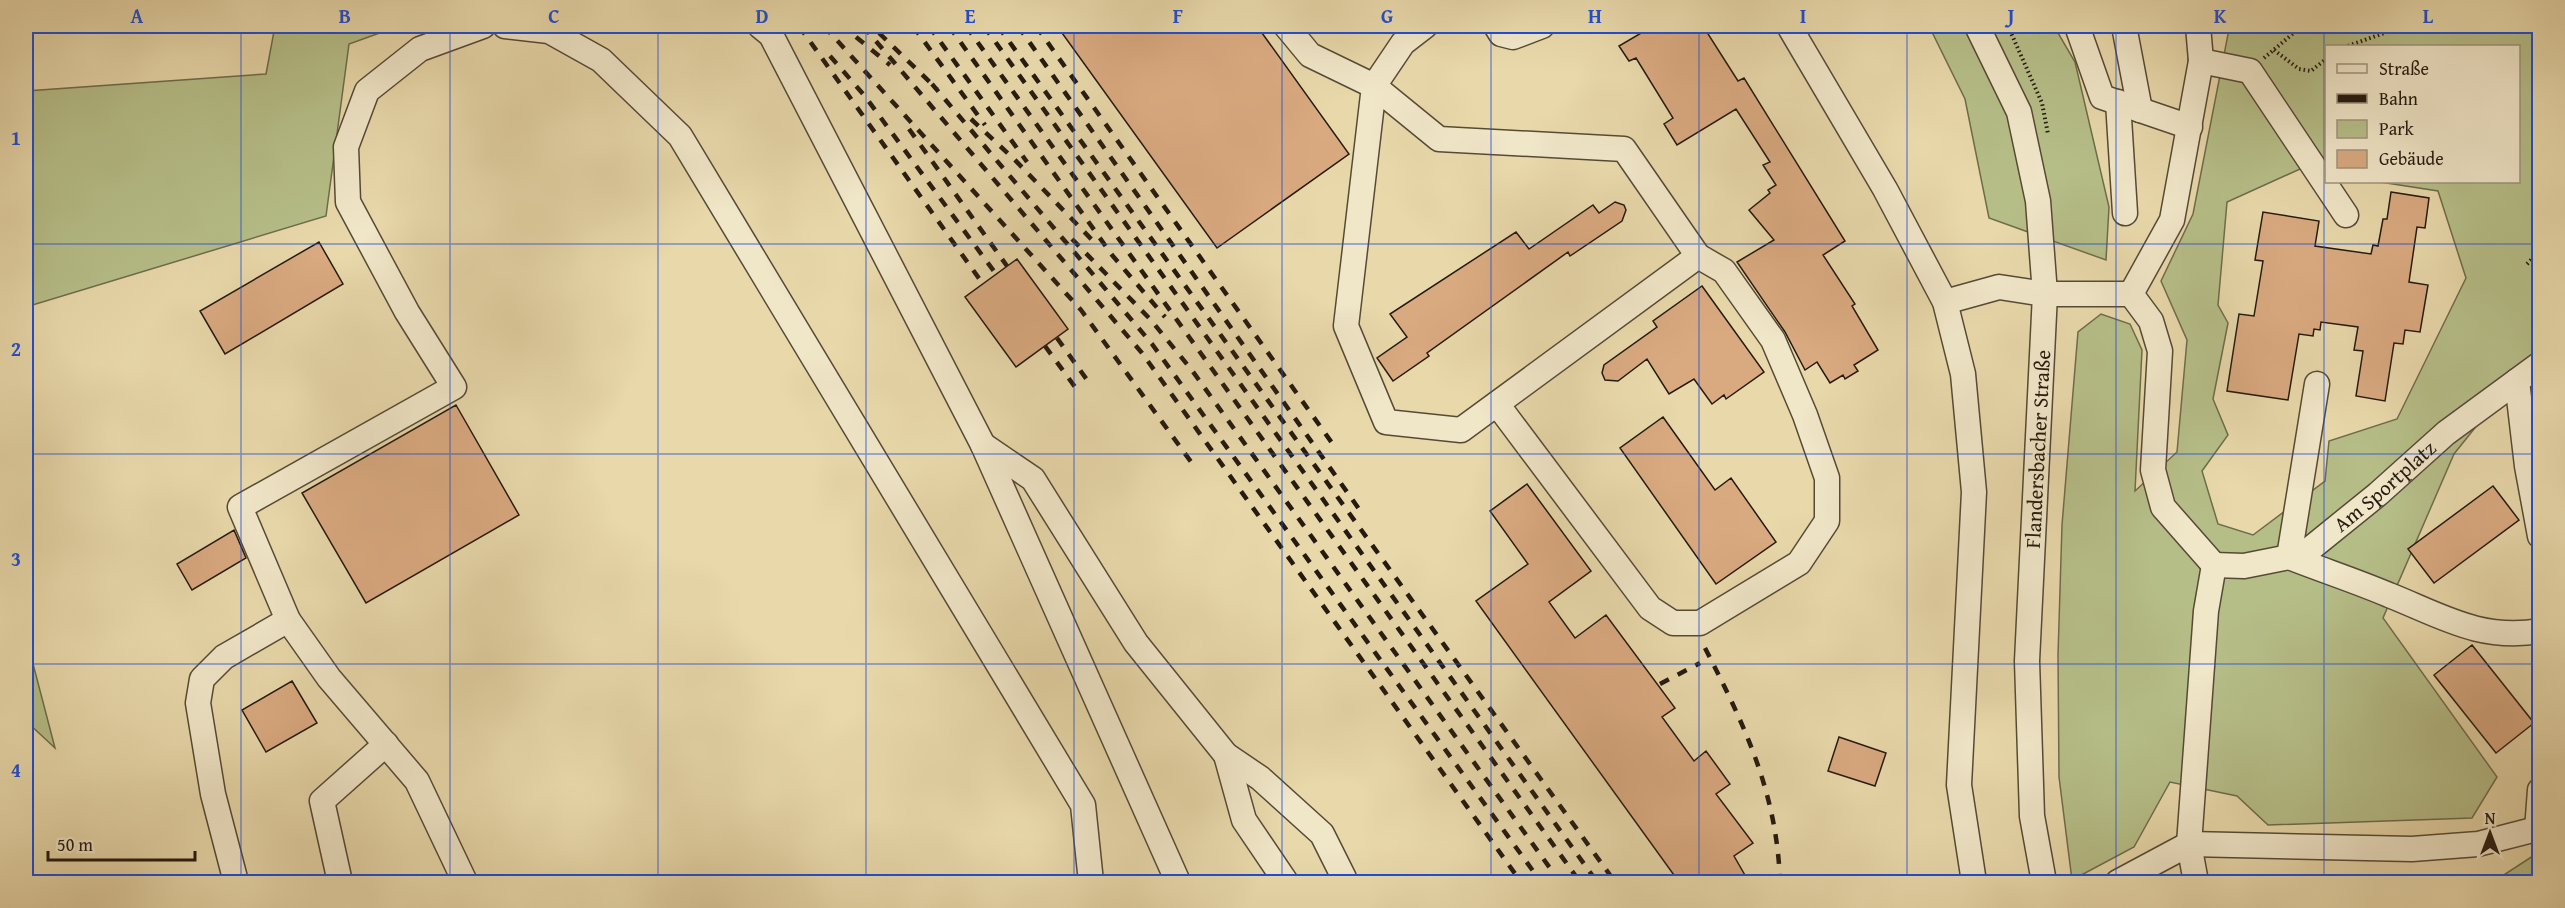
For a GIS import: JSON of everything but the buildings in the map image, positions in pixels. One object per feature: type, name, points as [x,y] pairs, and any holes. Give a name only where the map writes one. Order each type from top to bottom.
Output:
[{"type":"street","points":[[465,882],[417,781],[329,678],[288,620],[240,507],[454,387],[407,312],[348,202],[346,147],[367,91],[420,49],[483,26]]},
{"type":"street","points":[[505,26],[549,31],[601,60],[680,136],[1083,805],[1090,882]]},
{"type":"street","points":[[760,26],[771,35],[983,445],[1178,882]]},
{"type":"street","points":[[1286,26],[1310,55],[1374,86],[1439,139],[1624,149],[1698,256],[1724,271],[1773,340],[1805,415],[1827,478],[1827,521],[1799,563],[1700,623],[1673,623],[1650,608],[1497,404]]},
{"type":"street","points":[[1425,26],[1403,43],[1374,86],[1346,326],[1386,422],[1461,430],[1698,256]]},
{"type":"street","points":[[1496,26],[1501,34],[1513,37],[1542,26]]},
{"type":"street","points":[[1789,26],[1885,189],[1945,302],[1963,374],[1974,492],[1959,785],[1974,882]]},
{"type":"street","name":"Flandersbacher Straße","points":[[1977,26],[2019,112],[2038,201],[2045,294],[2027,661],[2032,816],[2044,882]]},
{"type":"street","points":[[2077,26],[2102,97],[2190,126]]},
{"type":"street","points":[[2124,26],[2129,106],[2126,213]]},
{"type":"street","points":[[2131,294],[2172,220],[2201,61],[2198,26]]},
{"type":"street","points":[[2201,61],[2250,71],[2346,215]]},
{"type":"street","points":[[1945,302],[2000,287],[2045,294],[2131,294]]},
{"type":"street","points":[[2131,294],[2151,321],[2160,351],[2153,470],[2163,507],[2214,565],[2206,611],[2189,844],[2196,882]]},
{"type":"street","name":"Am Sportplatz","points":[[2214,565],[2244,566],[2289,557],[2310,549],[2378,494],[2446,433],[2540,364]]},
{"type":"street","points":[[2517,381],[2533,474],[2540,536]]},
{"type":"street","points":[[2317,384],[2289,557],[2389,595],[2461,626],[2486,633],[2518,635],[2540,631]]},
{"type":"street","points":[[983,445],[1033,479],[1136,643],[1226,755],[1260,778],[1322,834],[1344,878],[1339,882]]},
{"type":"street","points":[[236,882],[213,794],[198,703],[202,679],[224,657],[288,620]]},
{"type":"street","points":[[340,882],[321,801],[386,744]]},
{"type":"street","points":[[1226,755],[1244,820],[1286,882]]},
{"type":"street","points":[[2118,882],[2189,844],[2412,849],[2478,844],[2538,829],[2540,790]]},
{"type":"path","points":[[2302,26],[2274,50],[2299,69],[2311,71],[2325,60]]},
{"type":"path","points":[[2351,45],[2404,26]]},
{"type":"path","points":[[2527,264],[2540,251]]},
{"type":"green space","points":[[275,26],[399,26],[349,44],[326,216],[26,307],[26,91],[266,74]]},
{"type":"green space","points":[[1929,26],[2054,26],[2075,62],[2109,207],[2106,260],[1989,218],[1965,99]]},
{"type":"green space","points":[[2241,26],[2539,26],[2539,348],[2454,454],[2383,618],[2497,777],[2472,818],[2268,825],[2237,796],[2170,782],[2134,847],[2072,880],[2059,777],[2058,655],[2062,525],[2078,332],[2101,314],[2130,324],[2142,350],[2135,491],[2177,452],[2187,340],[2161,281],[2193,214],[2229,29]],"holes":[[[2325,45],[2520,45],[2520,183],[2386,183],[2438,191],[2466,278],[2397,419],[2329,441],[2325,481],[2253,535],[2218,524],[2202,471],[2228,435],[2213,399],[2228,323],[2218,305],[2227,202],[2300,169],[2325,173]]]},
{"type":"green space","points":[[26,637],[55,748],[26,721]]},
{"type":"green space","points":[[2539,852],[2539,882],[2493,882]]},
{"type":"railway","points":[[799,26],[983,284]]},
{"type":"railway","points":[[824,26],[1081,310],[1194,466]]},
{"type":"railway","points":[[863,26],[1142,353],[1521,882]]},
{"type":"railway","points":[[913,26],[985,125]]},
{"type":"railway","points":[[929,26],[1027,162]]},
{"type":"railway","points":[[949,26],[1112,255],[1165,317]]},
{"type":"railway","points":[[966,26],[1580,882]]},
{"type":"railway","points":[[984,26],[1597,882]]},
{"type":"railway","points":[[998,26],[1615,882]]},
{"type":"railway","points":[[1018,26],[1359,509]]},
{"type":"railway","points":[[1036,26],[1337,450]]},
{"type":"railway","points":[[879,33],[937,89]]},
{"type":"railway","points":[[856,37],[890,65]]},
{"type":"railway","points":[[830,56],[864,95],[996,274]]},
{"type":"railway","points":[[932,84],[1152,344],[1541,882]]},
{"type":"railway","points":[[971,119],[1014,159],[1094,242]]},
{"type":"railway","points":[[909,129],[1007,266]]},
{"type":"railway","points":[[1072,239],[1150,319],[1191,369],[1560,882]]},
{"type":"railway","points":[[1057,338],[1090,384]]},
{"type":"railway","points":[[1045,346],[1078,391]]},
{"type":"railway","points":[[1705,648],[1746,733],[1765,789],[1773,819],[1780,882]]},
{"type":"railway","points":[[1660,684],[1700,663]]}]
